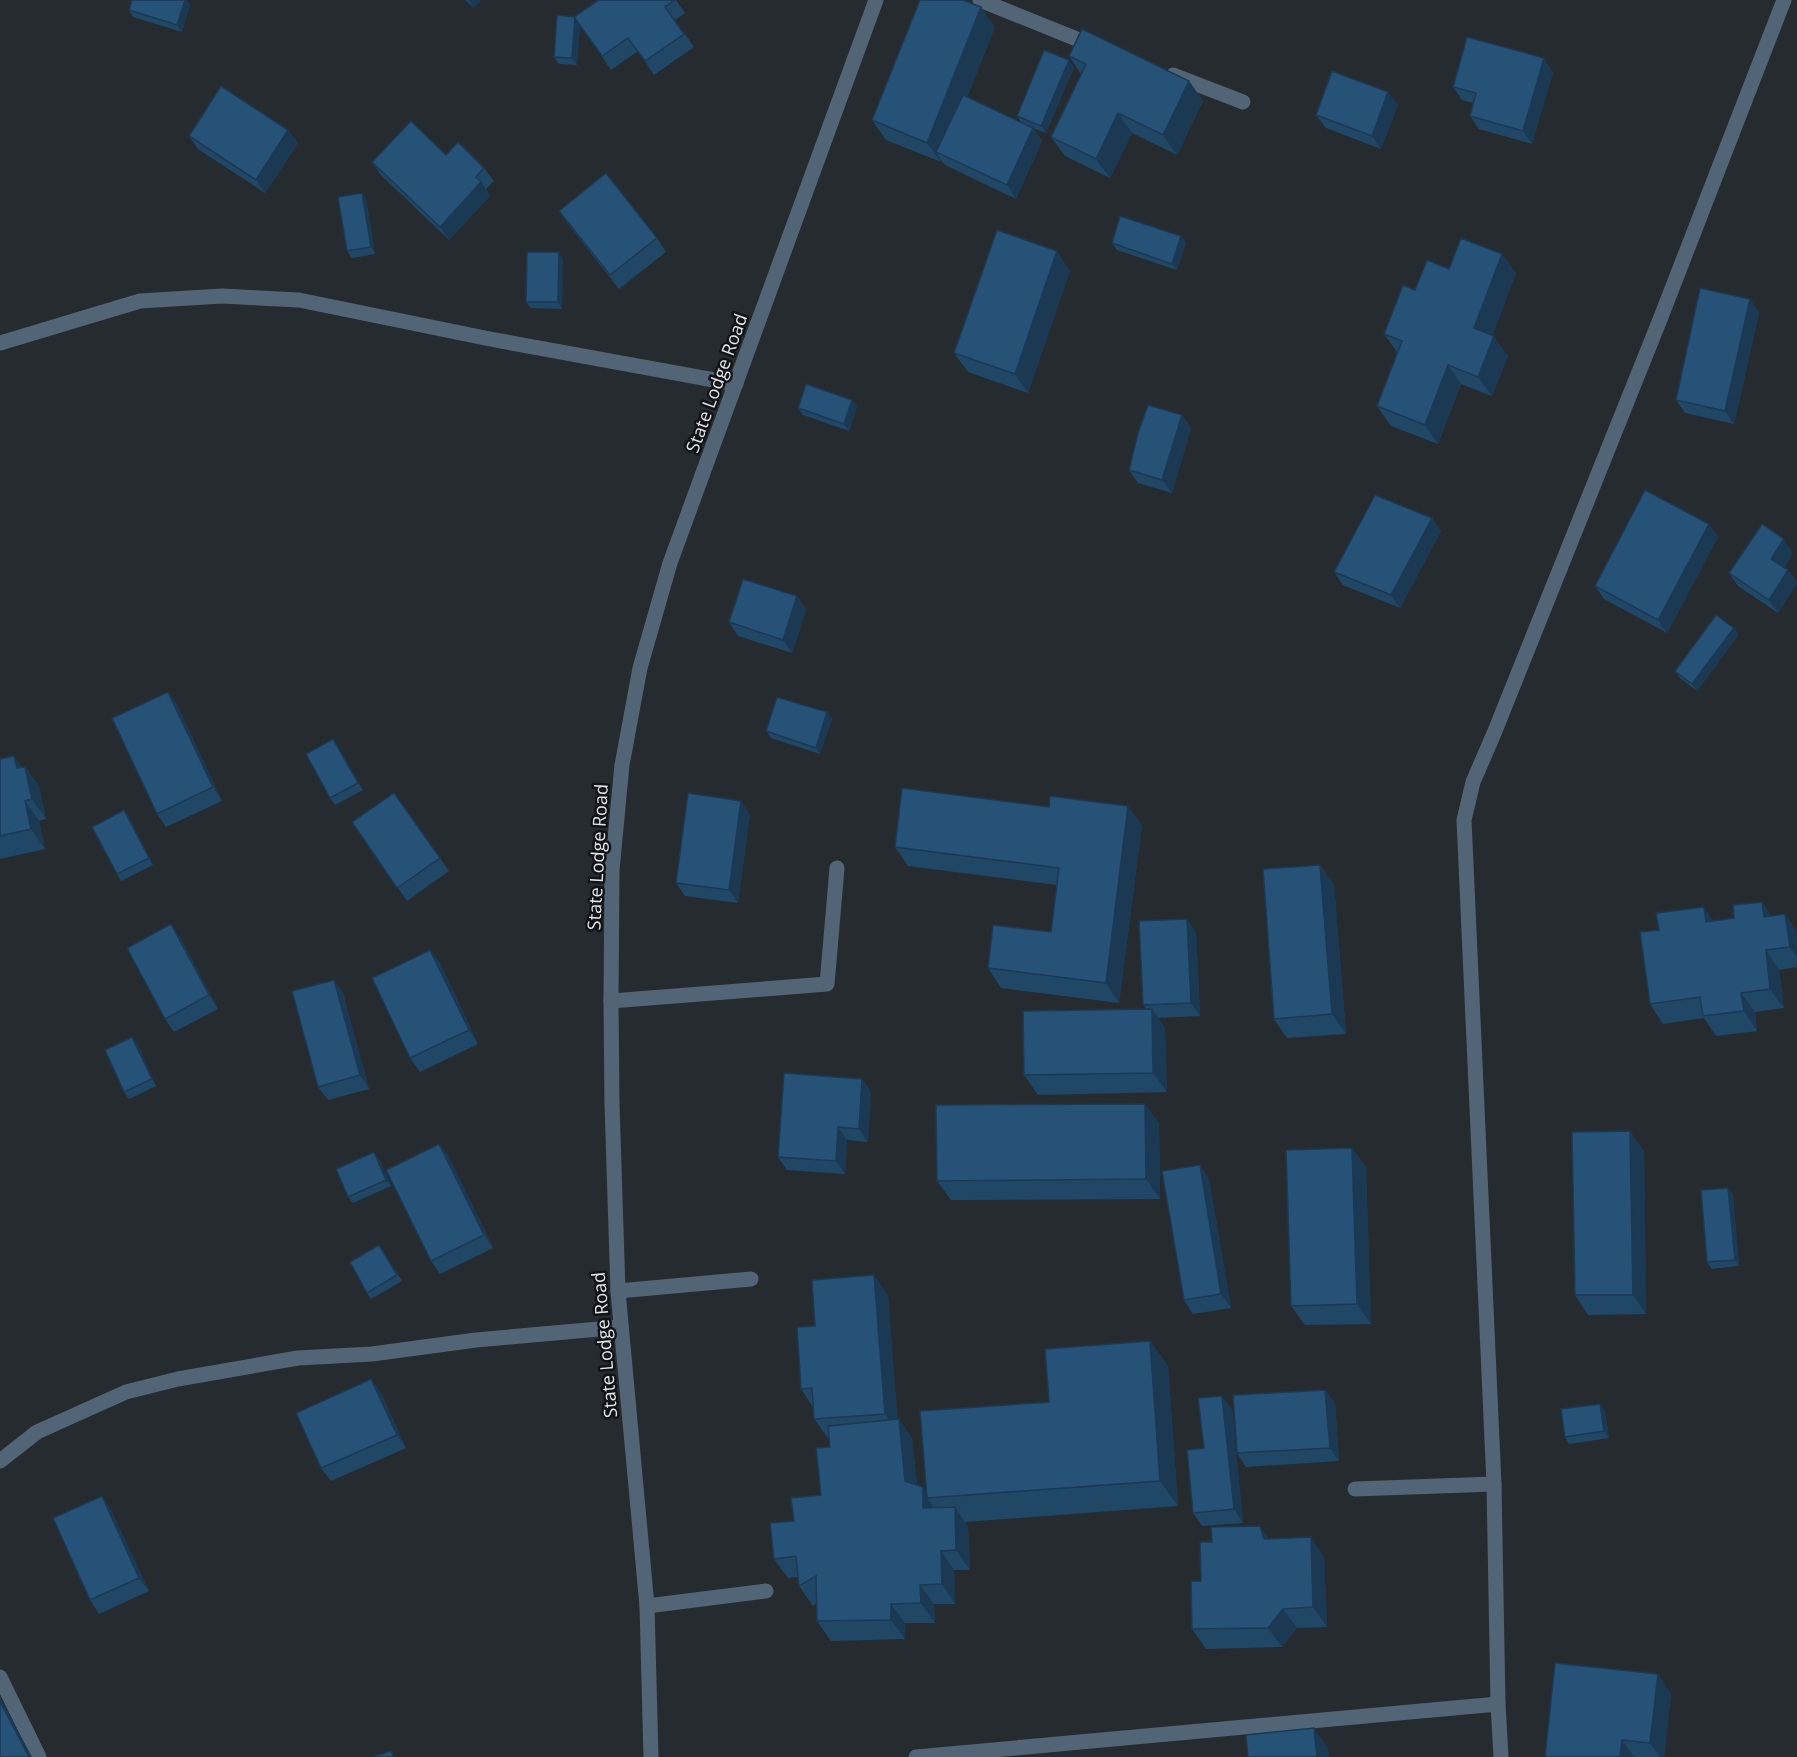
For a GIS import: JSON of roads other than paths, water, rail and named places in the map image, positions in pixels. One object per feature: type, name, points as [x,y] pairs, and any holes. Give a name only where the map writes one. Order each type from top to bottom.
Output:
[{"type":"street","name":"State Lodge Road","points":[[651,1757],[647,1606],[618,1291],[611,1001],[612,870],[622,765],[640,668],[670,563],[876,0]]},
{"type":"street","points":[[980,0],[1109,52]]},
{"type":"street","points":[[1501,1757],[1494,1484],[1464,820],[1473,782],[1661,317],[1784,0]]},
{"type":"street","points":[[1154,69],[1243,102]]},
{"type":"street","points":[[0,343],[140,301],[222,296],[299,300],[490,339],[736,384]]},
{"type":"street","points":[[611,1001],[827,984],[837,868]]},
{"type":"street","points":[[618,1291],[751,1279]]},
{"type":"street","points":[[0,1461],[37,1432],[126,1392],[178,1378],[298,1358],[372,1354],[476,1340],[621,1327]]},
{"type":"street","points":[[1354,1489],[1494,1484]]},
{"type":"street","points":[[647,1606],[766,1591]]},
{"type":"street","points":[[0,1677],[39,1757]]},
{"type":"street","points":[[916,1757],[1498,1704]]}]
